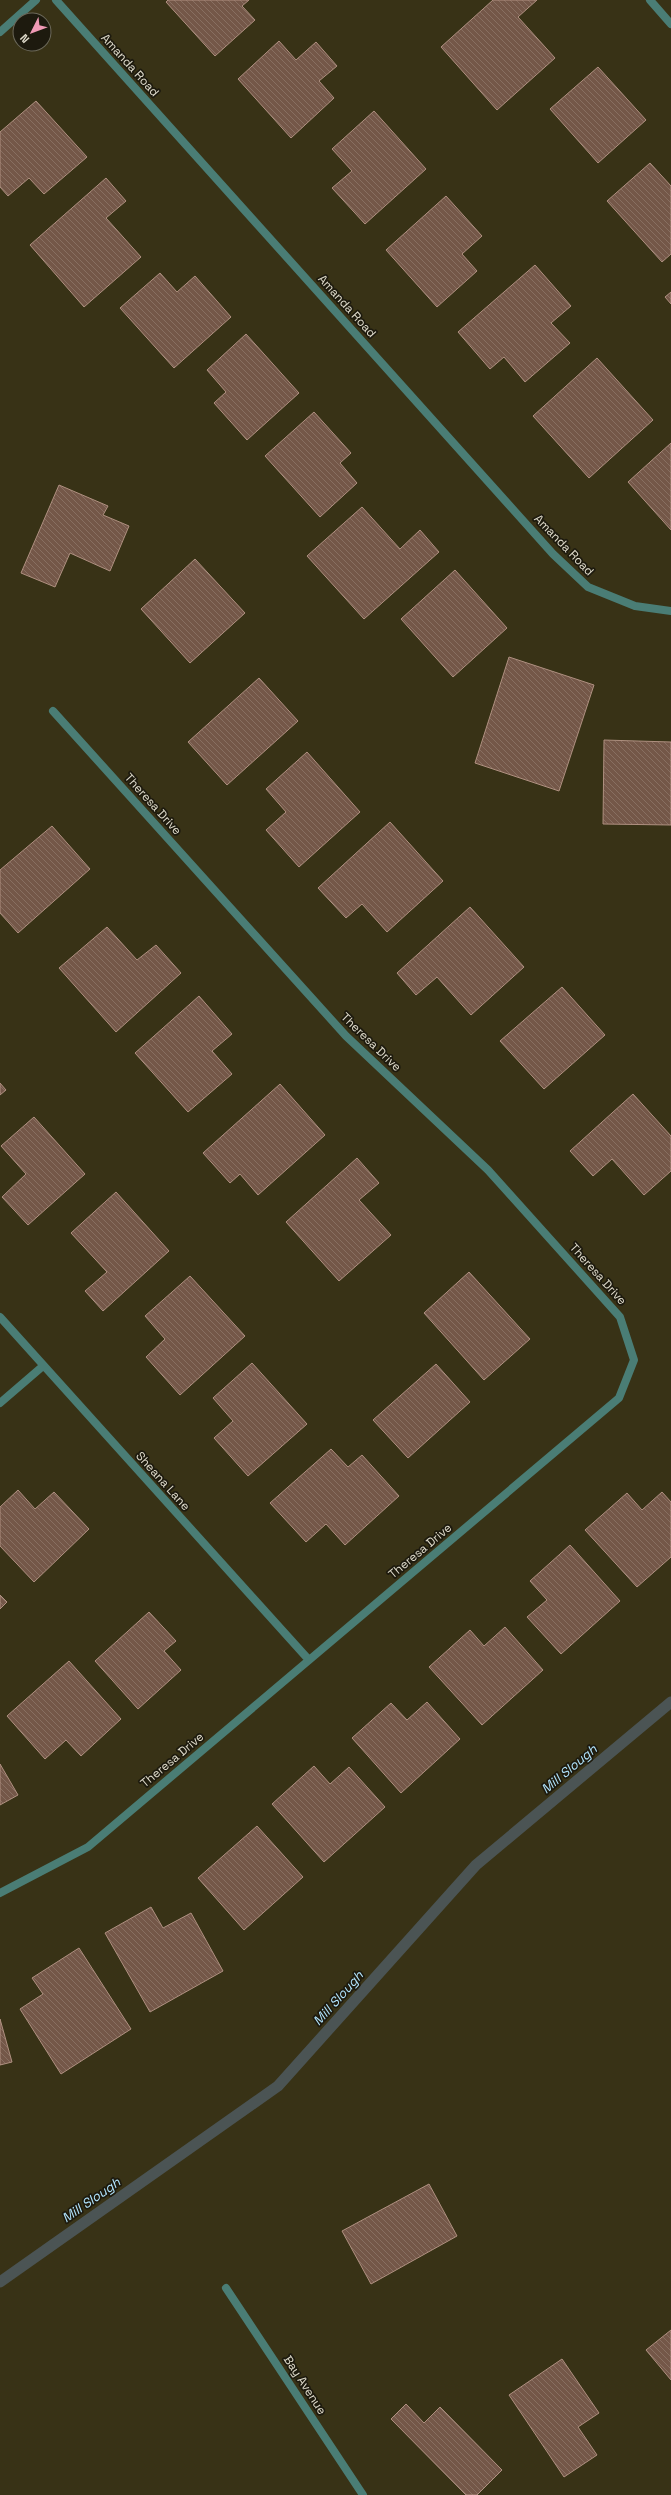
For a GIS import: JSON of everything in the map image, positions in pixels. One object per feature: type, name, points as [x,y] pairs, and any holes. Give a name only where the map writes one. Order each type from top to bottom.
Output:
[{"type":"street","points":[[0,32],[36,0]]},
{"type":"street","name":"Amanda Road","points":[[56,0],[553,554],[588,587],[635,606],[671,611]]},
{"type":"street","points":[[650,0],[671,24]]},
{"type":"street","name":"Theresa Drive","points":[[0,1894],[88,1847],[619,1398],[634,1360],[620,1317],[515,1199],[488,1170],[346,1036],[53,711]]},
{"type":"street","name":"Sheana Lane","points":[[0,1317],[309,1660]]},
{"type":"street","points":[[0,1403],[43,1366]]},
{"type":"street","name":"Bay Avenue","points":[[226,2288],[363,2495]]},
{"type":"building","points":[[168,0],[249,0],[242,6],[255,20],[215,56],[166,2]]},
{"type":"building","points":[[493,0],[537,0],[518,17],[555,58],[497,110],[441,47]]},
{"type":"building","points":[[279,41],[296,60],[316,42],[337,66],[319,81],[334,98],[291,138],[238,79]]},
{"type":"building","points":[[598,67],[646,120],[598,163],[550,109]]},
{"type":"building","points":[[36,101],[87,157],[44,194],[29,178],[8,196],[0,187],[0,132]]},
{"type":"building","points":[[374,111],[426,169],[365,224],[332,188],[352,171],[332,149]]},
{"type":"building","points":[[650,163],[671,186],[671,254],[662,262],[607,201]]},
{"type":"building","points":[[106,178],[126,201],[106,218],[141,257],[84,307],[30,245]]},
{"type":"building","points":[[446,196],[482,236],[462,254],[477,271],[437,307],[386,250]]},
{"type":"building","points":[[535,265],[571,306],[551,323],[570,343],[525,382],[504,357],[490,369],[458,332]]},
{"type":"building","points":[[160,273],[177,292],[195,276],[231,317],[174,368],[120,308]]},
{"type":"building","points":[[671,292],[671,304],[665,297]]},
{"type":"building","points":[[246,334],[299,393],[247,440],[214,403],[226,392],[207,370]]},
{"type":"building","points":[[597,358],[653,420],[589,478],[533,416]]},
{"type":"building","points":[[314,412],[351,453],[340,463],[357,483],[320,517],[265,456]]},
{"type":"building","points":[[671,443],[671,530],[628,482]]},
{"type":"building","points":[[59,485],[108,506],[103,515],[129,526],[110,571],[70,553],[55,587],[21,573]]},
{"type":"building","points":[[362,507],[400,549],[420,530],[439,552],[364,619],[307,556]]},
{"type":"building","points":[[195,559],[245,613],[190,663],[141,609]]},
{"type":"building","points":[[455,570],[507,628],[453,677],[401,619]]},
{"type":"building","points":[[509,657],[594,685],[559,791],[475,763]]},
{"type":"building","points":[[259,678],[298,721],[227,785],[188,742]]},
{"type":"building","points":[[604,740],[671,742],[671,825],[603,824]]},
{"type":"building","points":[[307,752],[360,812],[299,867],[266,830],[286,812],[266,789]]},
{"type":"building","points":[[390,822],[443,881],[387,932],[362,904],[346,918],[318,888]]},
{"type":"building","points":[[52,826],[90,869],[18,933],[0,913],[0,870]]},
{"type":"building","points":[[470,907],[524,967],[471,1015],[437,977],[416,995],[397,973]]},
{"type":"building","points":[[107,927],[137,960],[156,945],[181,973],[116,1032],[59,968]]},
{"type":"building","points":[[562,987],[605,1035],[544,1089],[500,1041]]},
{"type":"building","points":[[199,996],[232,1034],[212,1051],[232,1074],[188,1112],[135,1053]]},
{"type":"building","points":[[0,1083],[6,1090],[0,1095]]},
{"type":"building","points":[[280,1084],[325,1135],[258,1195],[240,1174],[230,1183],[203,1153]]},
{"type":"building","points":[[633,1094],[671,1136],[671,1171],[644,1195],[612,1159],[593,1176],[570,1151]]},
{"type":"building","points":[[34,1117],[85,1174],[28,1225],[2,1197],[26,1174],[1,1146]]},
{"type":"building","points":[[357,1158],[379,1183],[359,1200],[391,1235],[339,1281],[286,1222]]},
{"type":"building","points":[[116,1192],[169,1251],[103,1311],[85,1291],[107,1272],[71,1233]]},
{"type":"building","points":[[469,1272],[530,1339],[484,1380],[424,1313]]},
{"type":"building","points":[[190,1276],[245,1336],[180,1395],[146,1357],[165,1339],[145,1316]]},
{"type":"building","points":[[252,1363],[307,1424],[248,1476],[214,1438],[233,1421],[213,1398]]},
{"type":"building","points":[[436,1364],[470,1402],[408,1458],[373,1420]]},
{"type":"building","points":[[331,1449],[348,1467],[362,1455],[399,1496],[345,1545],[326,1524],[306,1542],[270,1503]]},
{"type":"building","points":[[18,1490],[35,1509],[54,1492],[89,1529],[34,1582],[0,1546],[0,1507]]},
{"type":"building","points":[[662,1492],[671,1502],[671,1557],[637,1587],[585,1530],[627,1493],[642,1510]]},
{"type":"building","points":[[570,1545],[620,1601],[561,1654],[527,1617],[547,1600],[530,1581]]},
{"type":"building","points":[[0,1595],[7,1602],[0,1609]]},
{"type":"building","points":[[149,1612],[176,1641],[164,1651],[181,1670],[138,1709],[95,1661]]},
{"type":"building","points":[[505,1627],[543,1670],[482,1725],[429,1667],[470,1630],[484,1646]]},
{"type":"building","points":[[69,1661],[121,1719],[81,1756],[66,1740],[45,1759],[7,1716]]},
{"type":"building","points":[[427,1702],[460,1739],[401,1793],[352,1738],[391,1703],[407,1720]]},
{"type":"building","points":[[0,1764],[18,1795],[0,1805]]},
{"type":"building","points":[[314,1766],[330,1784],[349,1767],[385,1807],[324,1862],[272,1804]]},
{"type":"building","points":[[257,1826],[303,1877],[244,1930],[198,1878]]},
{"type":"building","points":[[151,1907],[163,1928],[191,1913],[223,1971],[150,2012],[105,1933]]},
{"type":"building","points":[[79,1948],[131,2029],[61,2074],[20,2009],[43,1994],[32,1978]]},
{"type":"building","points":[[0,2019],[12,2062],[0,2065]]},
{"type":"building","points":[[429,2184],[457,2236],[371,2284],[342,2231]]},
{"type":"building","points":[[671,2330],[671,2380],[646,2350]]},
{"type":"building","points":[[562,2359],[599,2413],[578,2427],[597,2455],[564,2477],[509,2395]]},
{"type":"building","points":[[406,2404],[424,2423],[440,2407],[502,2470],[477,2495],[466,2495],[391,2419]]},
{"type":"waterway","name":"Mill Slough","points":[[0,2282],[278,2086],[476,1865],[671,1702]]}]
